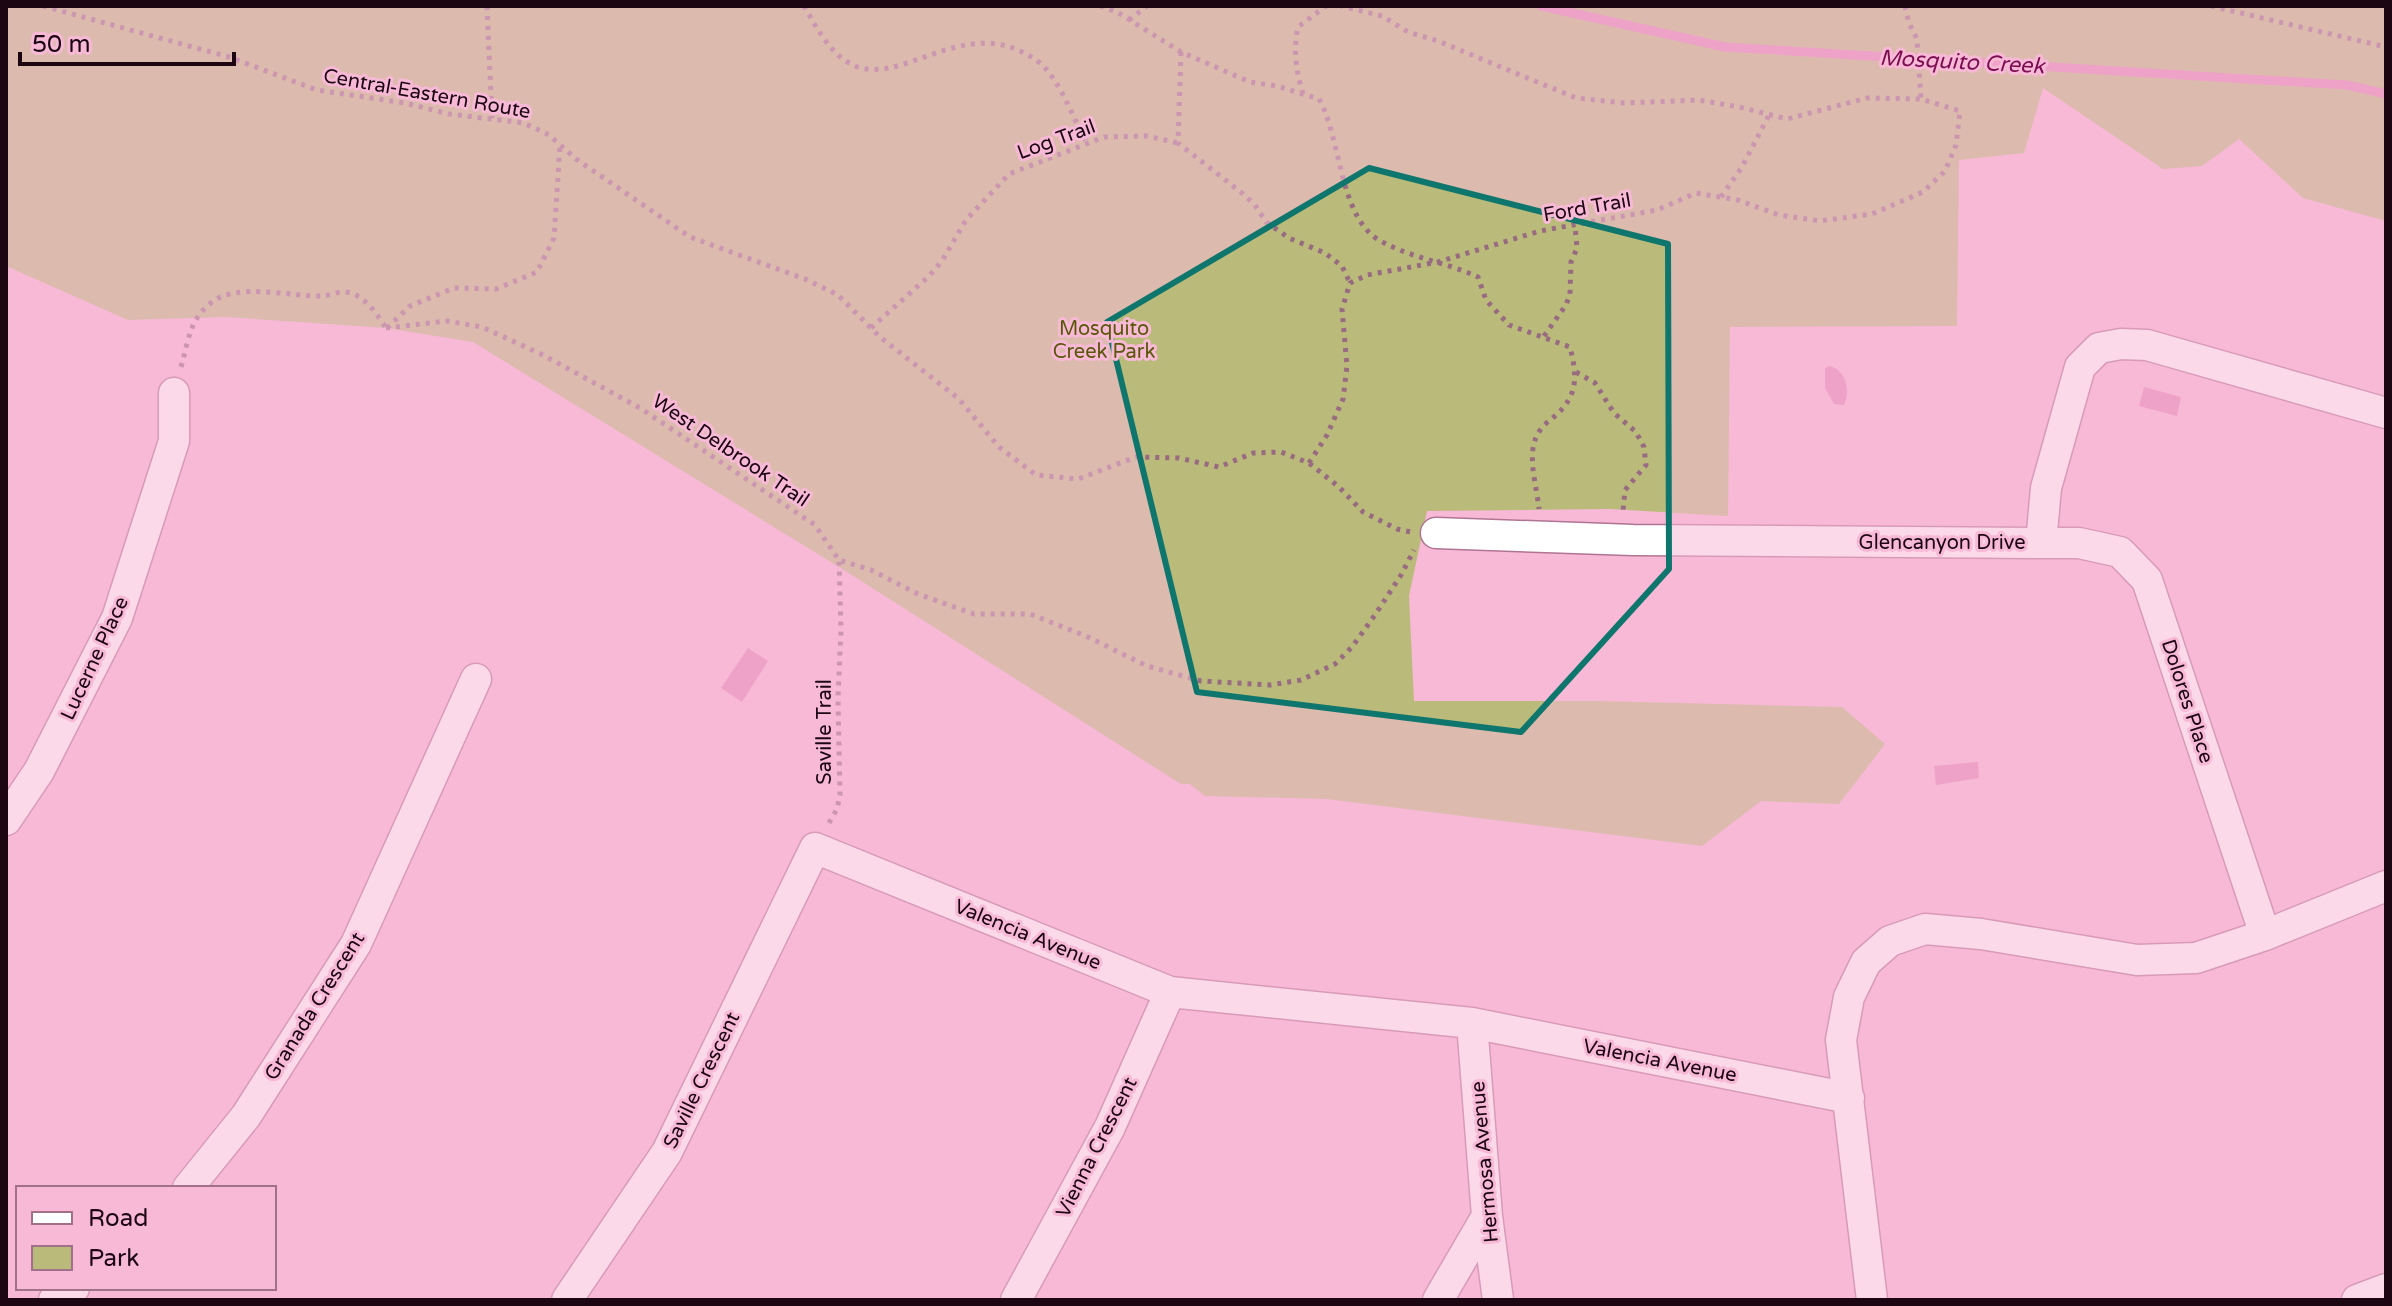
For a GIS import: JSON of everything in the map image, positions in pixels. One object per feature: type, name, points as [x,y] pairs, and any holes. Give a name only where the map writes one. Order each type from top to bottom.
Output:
[{"type":"street","name":"Glencanyon Drive","points":[[1432,533],[1633,540],[2041,543],[2046,488],[2080,367],[2099,348],[2121,344],[2147,345],[2386,413]]},
{"type":"street","name":"Lucerne Place","points":[[6,820],[39,771],[117,618],[174,441],[174,393]]},
{"type":"street","name":"Dolores Place","points":[[2041,543],[2079,543],[2120,552],[2147,580],[2265,935]]},
{"type":"street","name":"Granada Crescent","points":[[190,1186],[246,1116],[356,944],[476,679]]},
{"type":"street","name":"Valencia Avenue","points":[[815,848],[1170,992],[1472,1023],[1849,1098]]},
{"type":"street","name":"Saville Crescent","points":[[567,1300],[667,1152],[815,848]]},
{"type":"street","points":[[1872,1300],[1841,1040],[1849,997],[1866,962],[1890,941],[1925,929],[1981,934],[2137,960],[2196,958],[2265,935],[2386,886]]},
{"type":"street","name":"Vienna Crescent","points":[[1016,1300],[1110,1127],[1170,992]]},
{"type":"street","name":"Hermosa Avenue","points":[[1472,1023],[1487,1216],[1498,1300]]},
{"type":"street","points":[[1438,1300],[1487,1216]]},
{"type":"street","points":[[2357,1300],[2386,1289]]},
{"type":"path","name":"Central-Eastern Route","points":[[43,6],[229,57],[317,90],[405,103],[449,114],[524,123],[549,135],[576,159],[690,237],[805,279],[838,295],[871,328],[959,399],[999,447],[1036,475],[1078,479],[1136,457],[1179,458],[1219,467],[1253,453],[1281,452],[1309,463],[1363,512],[1378,521],[1397,529],[1432,533]]},
{"type":"path","points":[[487,6],[486,41],[490,54],[492,118]]},
{"type":"path","points":[[804,6],[831,49],[855,66],[884,69],[979,42],[1006,45],[1029,54],[1046,69],[1062,93],[1088,144]]},
{"type":"path","points":[[1100,6],[1181,52],[1250,82],[1277,86],[1319,99],[1329,116],[1354,212],[1374,238],[1393,248],[1456,266],[1478,277],[1486,300],[1509,325],[1570,347],[1576,372],[1573,392],[1564,408],[1544,425],[1535,439],[1533,459],[1543,537]]},
{"type":"path","points":[[1129,20],[1147,6]]},
{"type":"path","points":[[1303,95],[1294,44],[1298,27],[1326,6]]},
{"type":"path","points":[[1341,6],[1382,16],[1408,32],[1438,41],[1576,98],[1624,103],[1699,100],[1787,119],[1867,98],[1921,99],[1917,39],[1905,6]]},
{"type":"path","points":[[2211,6],[2386,47]]},
{"type":"path","points":[[1181,52],[1178,143],[1242,193],[1266,222],[1289,238],[1325,253],[1342,266],[1350,283],[1342,309],[1347,366],[1343,399],[1327,435],[1309,463]]},
{"type":"path","name":"Ford Trail","points":[[1350,283],[1382,271],[1438,262],[1540,231],[1657,210],[1696,193],[1738,200],[1779,215],[1820,221],[1872,214],[1923,192],[1945,171],[1956,145],[1960,111],[1921,99]]},
{"type":"path","points":[[1721,197],[1742,167],[1769,115]]},
{"type":"path","name":"Log Trail","points":[[871,328],[929,276],[942,261],[966,220],[1009,174],[1104,137],[1147,136],[1178,143]]},
{"type":"path","points":[[174,393],[195,318],[216,299],[251,291],[320,296],[346,292],[370,305],[386,328],[410,306],[454,288],[496,289],[537,272],[554,238],[560,145]]},
{"type":"path","points":[[1544,336],[1570,294],[1571,262],[1577,248],[1575,225]]},
{"type":"path","name":"West Delbrook Trail","points":[[386,328],[447,321],[482,327],[543,355],[640,408],[815,525],[839,560]]},
{"type":"path","points":[[1576,372],[1595,383],[1614,413],[1636,432],[1644,447],[1646,465],[1625,490],[1623,514],[1633,540]]},
{"type":"path","points":[[839,560],[871,570],[918,594],[974,614],[1030,614],[1086,636],[1147,666],[1201,681],[1270,685],[1301,680],[1335,664],[1360,636],[1401,575],[1415,546],[1432,533]]},
{"type":"path","name":"Saville Trail","points":[[815,848],[837,809],[840,795],[839,560]]},
{"type":"highlighted area","points":[[1369,168],[1668,244],[1669,569],[1521,732],[1197,692],[1107,322]]},
{"type":"green space","name":"Mosquito Creek Park","points":[[6,6],[2386,6],[2386,221],[2303,198],[2239,139],[2202,166],[2163,169],[2043,88],[2024,153],[1959,160],[1957,326],[1730,327],[1728,516],[1610,509],[1427,511],[1409,596],[1414,701],[1597,701],[1842,707],[1885,744],[1839,804],[1761,801],[1702,846],[1326,799],[1205,796],[1190,784],[1181,784],[839,567],[473,342],[386,328],[225,317],[128,320],[6,266]]},
{"type":"shaded area","points":[[1830,366],[1840,372],[1846,382],[1844,405],[1834,404],[1825,388],[1825,368]]},
{"type":"shaded area","points":[[2144,387],[2181,397],[2177,416],[2139,406]]},
{"type":"shaded area","points":[[748,648],[768,661],[742,702],[721,688]]},
{"type":"shaded area","points":[[1978,762],[1979,778],[1936,785],[1934,766]]},
{"type":"waterway","name":"Mosquito Creek","points":[[1541,6],[1725,47],[2347,85],[2386,94]]}]
